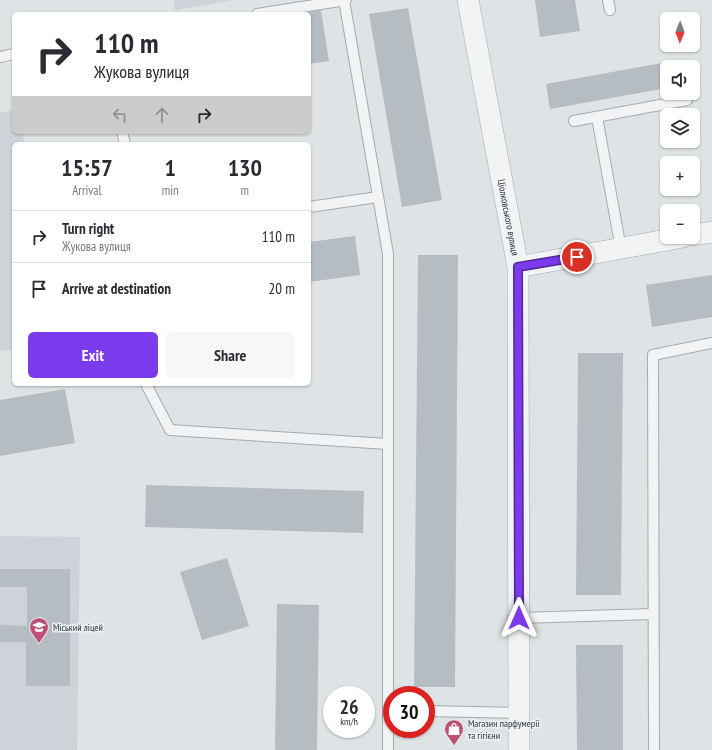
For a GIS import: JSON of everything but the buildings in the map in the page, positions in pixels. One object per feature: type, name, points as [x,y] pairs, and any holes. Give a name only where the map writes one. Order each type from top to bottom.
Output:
[{"type":"street","name":"Ціолковського вулиця","points":[[468,0],[518,267],[519,750]]},
{"type":"street","points":[[700,234],[712,232]]},
{"type":"street","points":[[518,267],[660,241]]},
{"type":"lane","points":[[270,12],[345,0],[388,254],[390,686]]},
{"type":"lane","points":[[0,57],[12,54]]},
{"type":"lane","points":[[574,121],[687,100]]},
{"type":"lane","points":[[597,117],[621,248]]},
{"type":"lane","points":[[311,207],[378,197]]},
{"type":"lane","points":[[654,750],[653,355],[712,343]]},
{"type":"lane","points":[[147,386],[170,430],[388,444]]},
{"type":"lane","points":[[519,618],[654,614]]},
{"type":"lane","points":[[435,711],[519,713]]},
{"type":"lane","points":[[388,750],[389,738]]},
{"type":"shaded area","points":[[174,0],[234,0],[175,10]]},
{"type":"shaded area","points":[[12,110],[12,134],[22,134],[24,142],[12,142],[12,349],[0,351],[0,113]]},
{"type":"shaded area","name":"Міський ліцей","points":[[0,536],[80,537],[77,750],[0,750]]},
{"type":"place","name":"Міський ліцей","points":[[39,644]]},
{"type":"place","name":"Магазин парфумерії та гігієни","points":[[454,746]]},
{"type":"route","points":[[519,618],[518,267],[577,257]]}]
